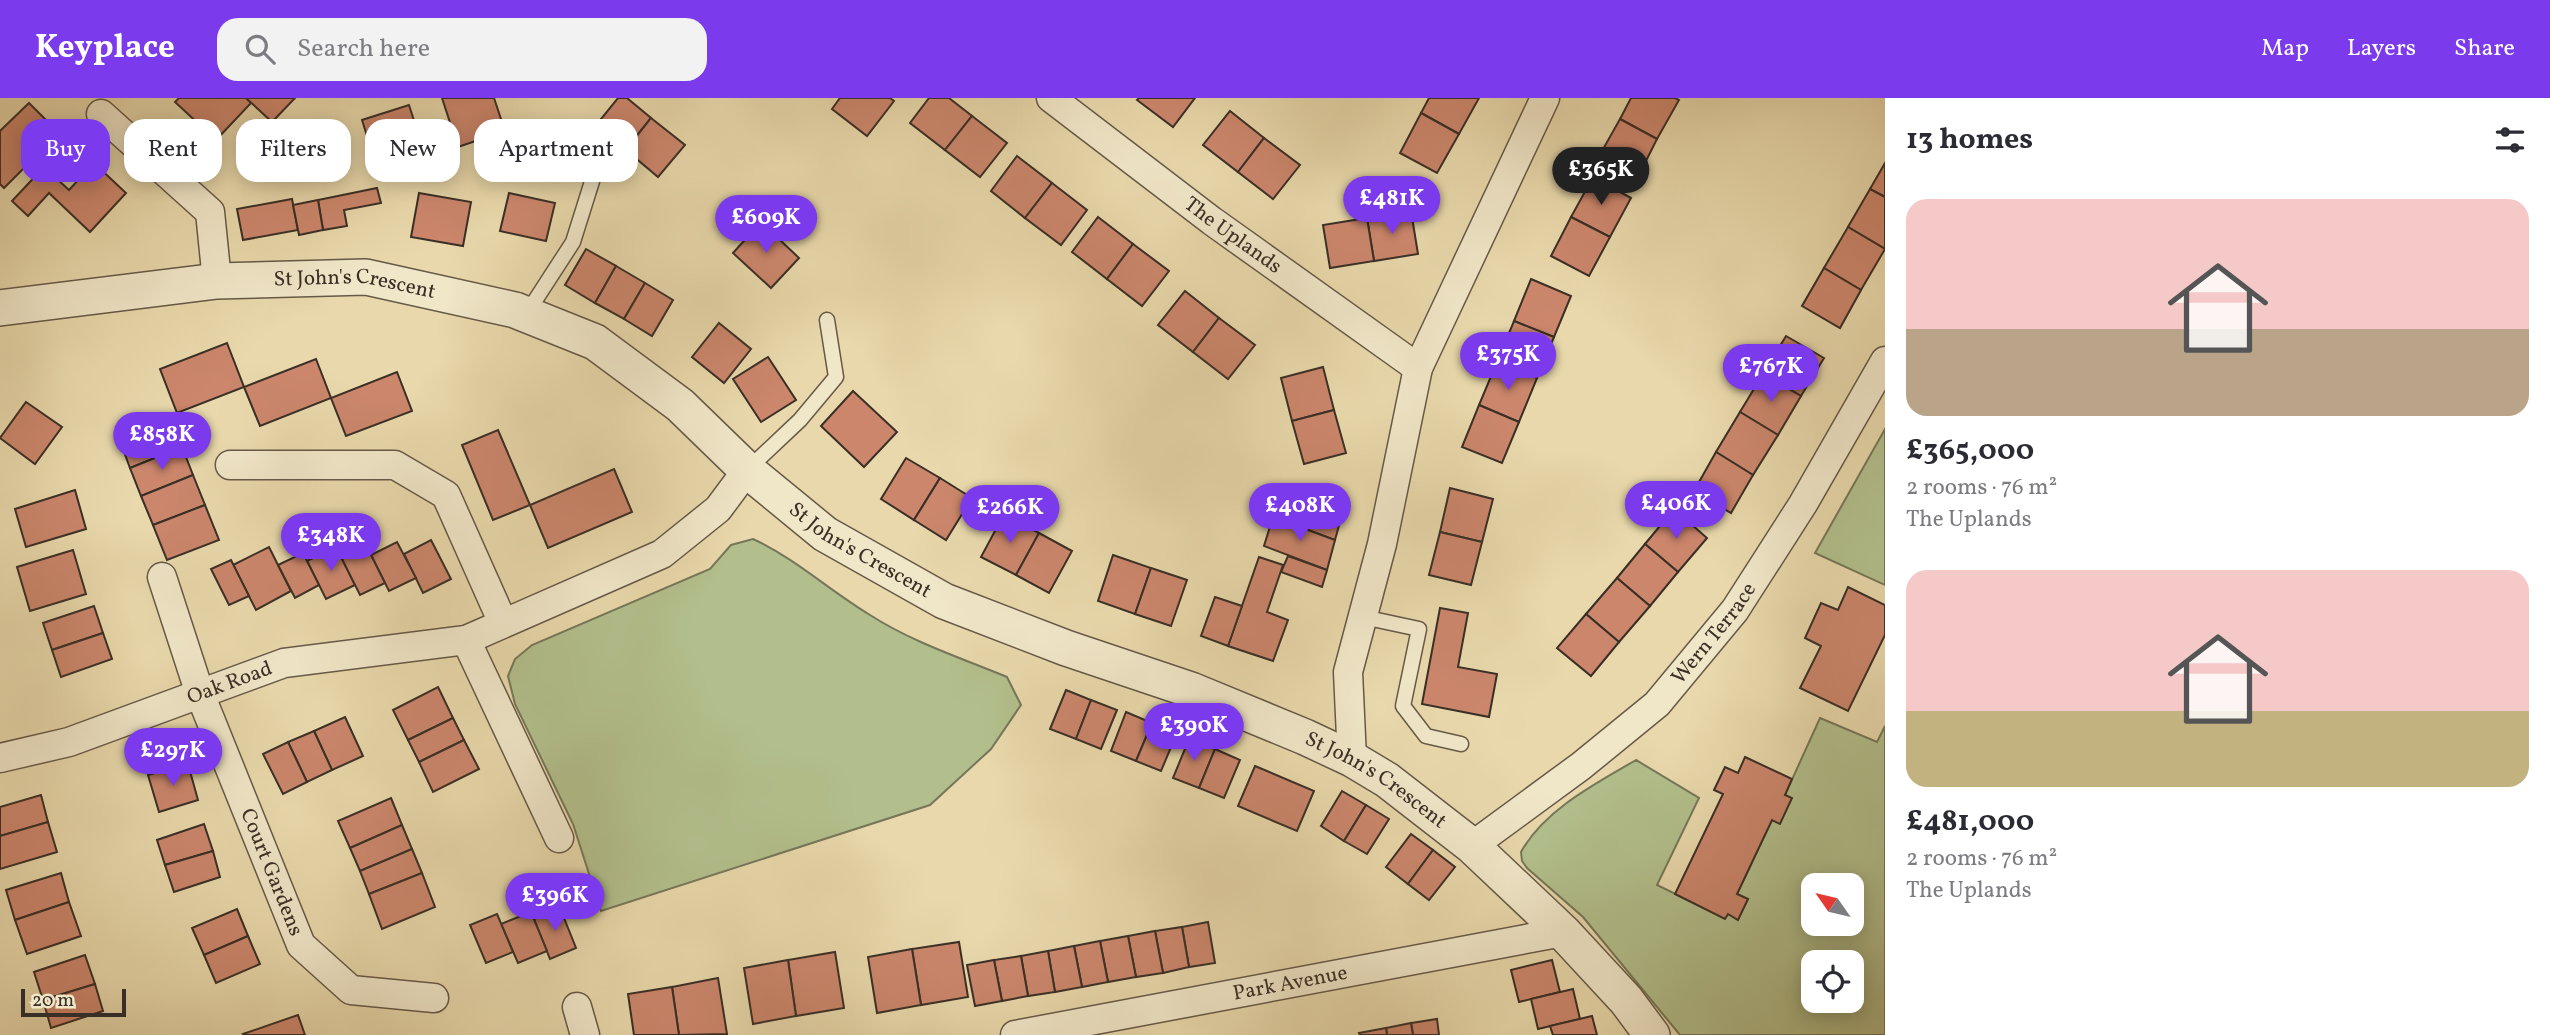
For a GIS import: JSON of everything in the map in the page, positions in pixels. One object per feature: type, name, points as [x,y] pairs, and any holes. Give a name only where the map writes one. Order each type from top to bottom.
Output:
[{"type":"street","name":"The Uplands","points":[[1051,98],[1212,221],[1418,368]]},
{"type":"street","points":[[1352,759],[1348,673],[1382,544],[1418,368],[1545,98]]},
{"type":"street","points":[[101,114],[210,212],[217,281]]},
{"type":"street","name":"St John's Crescent","points":[[0,308],[217,281],[366,277],[514,310],[595,342],[680,405],[747,470],[825,534],[944,601],[1066,648],[1191,690],[1352,759],[1387,779],[1472,846],[1563,932],[1626,1000],[1651,1035]]},
{"type":"street","name":"Wern Terrace","points":[[1472,846],[1581,766],[1657,704],[1735,610],[1803,504],[1885,360]]},
{"type":"street","points":[[230,465],[395,466],[446,495],[503,623]]},
{"type":"street","name":"Oak Road","points":[[0,758],[69,742],[284,663],[466,640],[662,554],[718,509],[747,470]]},
{"type":"street","name":"Court Gardens","points":[[162,577],[200,694],[301,945],[351,990],[434,998]]},
{"type":"street","points":[[466,640],[559,838]]},
{"type":"street","name":"Park Avenue","points":[[1016,1035],[1563,932]]},
{"type":"street","points":[[577,1007],[585,1035]]},
{"type":"lane","points":[[526,314],[573,242],[592,182]]},
{"type":"lane","points":[[747,470],[800,420],[836,377],[827,320]]},
{"type":"lane","points":[[1363,617],[1419,629],[1403,706],[1426,736],[1461,744]]},
{"type":"green space","points":[[1885,429],[1885,585],[1815,553]]},
{"type":"green space","points":[[753,539],[784,556],[886,625],[1007,677],[1021,705],[991,749],[930,805],[601,911],[573,824],[515,704],[508,676],[515,659],[532,645],[710,569],[731,545]]},
{"type":"green space","points":[[1820,718],[1877,742],[1885,726],[1885,1035],[1680,1035],[1583,917],[1522,861],[1521,852],[1543,823],[1572,799],[1636,760],[1699,798],[1657,885],[1725,918],[1728,914],[1738,919],[1748,899],[1737,894],[1772,820],[1780,823],[1785,795]]},
{"type":"building","points":[[179,98],[246,98],[251,103],[222,134],[222,119],[193,119],[175,102]]},
{"type":"building","points":[[246,98],[295,98],[275,119],[269,119]]},
{"type":"building","points":[[442,98],[494,98],[501,119],[474,119],[474,142],[460,146],[460,119],[449,119]]},
{"type":"building","points":[[618,98],[627,98],[651,118],[638,134],[638,119],[601,119]]},
{"type":"building","points":[[840,98],[890,98],[894,101],[867,136],[832,109]]},
{"type":"building","points":[[929,98],[949,98],[972,116],[945,150],[910,123]]},
{"type":"building","points":[[1195,98],[1173,127],[1137,100]]},
{"type":"building","points":[[1429,98],[1479,98],[1459,134],[1421,113]]},
{"type":"building","points":[[1631,98],[1679,100],[1657,139],[1620,119]]},
{"type":"building","points":[[29,103],[45,119],[21,119],[21,171],[4,188],[0,184],[0,131]]},
{"type":"building","points":[[409,105],[413,119],[365,119]]},
{"type":"building","points":[[1230,111],[1264,138],[1238,172],[1203,145]]},
{"type":"building","points":[[1421,113],[1459,134],[1437,173],[1400,153]]},
{"type":"building","points":[[972,116],[1007,143],[980,177],[945,150]]},
{"type":"building","points":[[651,118],[685,145],[658,177],[638,160],[638,135]]},
{"type":"building","points":[[1620,119],[1657,139],[1637,179],[1598,158]]},
{"type":"building","points":[[1264,138],[1300,165],[1273,199],[1238,172]]},
{"type":"building","points":[[1017,156],[1052,183],[1025,218],[991,191]]},
{"type":"building","points":[[1885,163],[1885,197],[1870,189]]},
{"type":"building","points":[[1593,177],[1631,198],[1610,237],[1571,217]]},
{"type":"building","points":[[110,178],[126,193],[90,232],[49,193],[28,216],[12,201],[30,182],[60,182],[69,190],[76,182],[110,182]]},
{"type":"building","points":[[1052,183],[1087,210],[1061,245],[1025,218]]},
{"type":"building","points":[[377,188],[381,203],[344,210],[347,226],[323,230],[318,200]]},
{"type":"building","points":[[1870,189],[1885,197],[1885,249],[1848,227]]},
{"type":"building","points":[[419,193],[471,202],[463,246],[411,237]]},
{"type":"building","points":[[509,193],[555,203],[546,241],[500,231]]},
{"type":"building","points":[[292,199],[298,230],[243,240],[237,209]]},
{"type":"building","points":[[318,200],[323,230],[299,235],[293,205]]},
{"type":"building","points":[[1411,211],[1418,254],[1374,261],[1367,218]]},
{"type":"building","points":[[1098,217],[1133,244],[1107,279],[1072,252]]},
{"type":"building","points":[[1571,217],[1610,237],[1589,276],[1551,256]]},
{"type":"building","points":[[1367,218],[1374,261],[1330,268],[1323,225]]},
{"type":"building","points":[[761,222],[799,258],[771,288],[733,253]]},
{"type":"building","points":[[1848,227],[1885,249],[1861,290],[1824,268]]},
{"type":"building","points":[[1133,244],[1169,271],[1142,306],[1107,279]]},
{"type":"building","points":[[586,249],[616,266],[595,303],[565,285]]},
{"type":"building","points":[[616,266],[645,283],[624,319],[595,303]]},
{"type":"building","points":[[1824,268],[1861,290],[1840,328],[1802,306]]},
{"type":"building","points":[[1531,279],[1571,296],[1554,337],[1514,321]]},
{"type":"building","points":[[645,283],[673,300],[652,336],[624,319]]},
{"type":"building","points":[[1185,291],[1219,318],[1193,352],[1158,325]]},
{"type":"building","points":[[1219,318],[1255,345],[1228,379],[1193,352]]},
{"type":"building","points":[[1514,321],[1554,337],[1537,378],[1497,362]]},
{"type":"building","points":[[719,323],[751,349],[724,383],[692,357]]},
{"type":"building","points":[[1786,336],[1824,358],[1801,396],[1763,374]]},
{"type":"building","points":[[227,343],[244,387],[177,413],[160,369]]},
{"type":"building","points":[[768,357],[796,400],[761,422],[733,379]]},
{"type":"building","points":[[316,359],[331,398],[260,426],[244,387]]},
{"type":"building","points":[[1497,362],[1537,378],[1519,422],[1479,405]]},
{"type":"building","points":[[1323,367],[1334,410],[1292,421],[1281,378]]},
{"type":"building","points":[[397,372],[412,411],[346,436],[331,398]]},
{"type":"building","points":[[1763,374],[1801,396],[1778,435],[1740,412]]},
{"type":"building","points":[[853,391],[897,432],[864,467],[821,426]]},
{"type":"building","points":[[26,402],[62,427],[35,464],[0,438]]},
{"type":"building","points":[[1479,405],[1519,422],[1502,463],[1462,447]]},
{"type":"building","points":[[1334,410],[1346,453],[1304,464],[1292,421]]},
{"type":"building","points":[[1740,412],[1778,435],[1753,475],[1716,452]]},
{"type":"building","points":[[172,421],[182,447],[130,468],[120,441]]},
{"type":"building","points":[[498,430],[530,505],[493,520],[462,445]]},
{"type":"building","points":[[182,447],[193,475],[141,496],[130,468]]},
{"type":"building","points":[[1716,452],[1753,475],[1731,513],[1694,491]]},
{"type":"building","points":[[906,458],[940,478],[914,520],[881,499]]},
{"type":"building","points":[[614,469],[632,512],[548,548],[530,505]]},
{"type":"building","points":[[193,475],[205,505],[153,525],[141,496]]},
{"type":"building","points":[[940,478],[972,498],[946,540],[914,520]]},
{"type":"building","points":[[1450,488],[1493,499],[1482,542],[1440,532]]},
{"type":"building","points":[[75,490],[86,529],[26,547],[15,509]]},
{"type":"building","points":[[1281,495],[1341,518],[1335,540],[1273,517]]},
{"type":"building","points":[[205,505],[219,540],[167,560],[153,525]]},
{"type":"building","points":[[1674,509],[1707,538],[1678,572],[1645,544]]},
{"type":"building","points":[[1004,514],[1039,533],[1016,575],[981,557]]},
{"type":"building","points":[[1273,517],[1335,540],[1327,570],[1264,546]]},
{"type":"building","points":[[1440,532],[1482,542],[1471,585],[1429,575]]},
{"type":"building","points":[[1039,533],[1072,551],[1049,593],[1016,575]]},
{"type":"building","points":[[431,540],[451,579],[423,593],[404,554]]},
{"type":"building","points":[[397,542],[416,578],[389,591],[371,555]]},
{"type":"building","points":[[1645,544],[1678,572],[1650,606],[1617,578]]},
{"type":"building","points":[[336,546],[355,585],[326,599],[307,561]]},
{"type":"building","points":[[269,547],[291,591],[256,610],[233,565]]},
{"type":"building","points":[[367,547],[385,583],[360,595],[342,559]]},
{"type":"building","points":[[73,550],[86,594],[30,611],[17,567]]},
{"type":"building","points":[[303,553],[319,585],[295,598],[278,565]]},
{"type":"building","points":[[1113,555],[1151,568],[1135,614],[1098,601]]},
{"type":"building","points":[[1288,556],[1327,570],[1322,587],[1281,572]]},
{"type":"building","points":[[1259,557],[1283,565],[1267,612],[1288,620],[1273,661],[1228,646]]},
{"type":"building","points":[[231,560],[249,596],[229,605],[211,569]]},
{"type":"building","points":[[1151,568],[1187,580],[1171,626],[1135,614]]},
{"type":"building","points":[[1617,578],[1650,606],[1619,642],[1586,614]]},
{"type":"building","points":[[1848,587],[1885,605],[1885,635],[1848,711],[1800,688],[1821,646],[1805,638],[1821,603],[1838,610]]},
{"type":"building","points":[[1215,597],[1242,606],[1228,646],[1201,636]]},
{"type":"building","points":[[94,606],[103,633],[52,650],[43,623]]},
{"type":"building","points":[[1440,608],[1468,613],[1458,667],[1497,674],[1489,717],[1422,704]]},
{"type":"building","points":[[1586,614],[1619,642],[1591,676],[1557,648]]},
{"type":"building","points":[[103,633],[112,659],[61,677],[52,650]]},
{"type":"building","points":[[438,687],[453,718],[408,740],[393,710]]},
{"type":"building","points":[[1066,690],[1091,700],[1076,739],[1050,729]]},
{"type":"building","points":[[1091,700],[1117,710],[1101,749],[1076,739]]},
{"type":"building","points":[[1126,712],[1152,723],[1136,761],[1111,751]]},
{"type":"building","points":[[345,717],[363,756],[332,770],[314,731]]},
{"type":"building","points":[[453,718],[464,740],[419,762],[408,740]]},
{"type":"building","points":[[1152,723],[1177,733],[1161,771],[1136,761]]},
{"type":"building","points":[[314,731],[332,770],[307,782],[288,742]]},
{"type":"building","points":[[1189,739],[1215,749],[1199,788],[1173,778]]},
{"type":"building","points":[[464,740],[479,769],[433,792],[419,762]]},
{"type":"building","points":[[288,742],[307,782],[283,794],[263,754]]},
{"type":"building","points":[[1215,749],[1240,760],[1224,798],[1199,788]]},
{"type":"building","points":[[1745,757],[1792,779],[1785,795],[1792,798],[1780,824],[1772,820],[1737,894],[1748,899],[1738,920],[1728,914],[1725,919],[1675,894],[1723,794],[1714,790],[1725,767],[1738,773]]},
{"type":"building","points":[[188,764],[198,800],[159,812],[148,775]]},
{"type":"building","points":[[1255,766],[1314,791],[1297,831],[1238,806]]},
{"type":"building","points":[[1342,791],[1366,805],[1344,841],[1321,826]]},
{"type":"building","points":[[41,795],[48,822],[0,836],[0,807]]},
{"type":"building","points":[[391,798],[402,825],[350,848],[338,821]]},
{"type":"building","points":[[1366,805],[1389,819],[1367,854],[1344,841]]},
{"type":"building","points":[[48,822],[57,852],[0,869],[0,836]]},
{"type":"building","points":[[204,824],[213,851],[165,865],[157,840]]},
{"type":"building","points":[[402,825],[412,849],[360,871],[350,848]]},
{"type":"building","points":[[1411,834],[1433,850],[1408,884],[1386,867]]},
{"type":"building","points":[[412,849],[422,873],[369,894],[360,871]]},
{"type":"building","points":[[1433,850],[1455,867],[1429,900],[1408,884]]},
{"type":"building","points":[[213,851],[220,877],[174,892],[165,865]]},
{"type":"building","points":[[61,873],[69,902],[15,920],[6,890]]},
{"type":"building","points":[[422,873],[435,907],[382,929],[369,894]]},
{"type":"building","points":[[69,902],[81,936],[27,954],[15,920]]},
{"type":"building","points":[[560,908],[576,948],[550,959],[534,919]]},
{"type":"building","points":[[237,909],[248,936],[204,955],[192,928]]},
{"type":"building","points":[[531,912],[547,951],[518,963],[501,924]]},
{"type":"building","points":[[497,914],[513,952],[486,963],[470,925]]},
{"type":"building","points":[[1208,922],[1215,963],[1189,967],[1182,927]]},
{"type":"building","points":[[1182,927],[1189,967],[1163,973],[1155,931]]},
{"type":"building","points":[[1155,931],[1163,973],[1136,977],[1128,936]]},
{"type":"building","points":[[248,936],[260,964],[216,983],[204,955]]},
{"type":"building","points":[[1128,936],[1136,977],[1108,982],[1100,941]]},
{"type":"building","points":[[1100,941],[1108,982],[1082,987],[1074,946]]},
{"type":"building","points":[[959,942],[968,997],[921,1005],[912,949]]},
{"type":"building","points":[[1074,946],[1082,987],[1055,992],[1048,951]]},
{"type":"building","points":[[912,949],[921,1005],[877,1013],[868,957]]},
{"type":"building","points":[[1048,951],[1055,992],[1028,996],[1021,956]]},
{"type":"building","points":[[835,952],[844,1008],[796,1016],[788,960]]},
{"type":"building","points":[[85,955],[95,984],[43,1000],[34,972]]},
{"type":"building","points":[[1021,956],[1028,996],[1002,1001],[994,960]]},
{"type":"building","points":[[788,960],[796,1016],[753,1024],[744,968]]},
{"type":"building","points":[[994,960],[1002,1001],[975,1006],[967,965]]},
{"type":"building","points":[[1552,960],[1560,992],[1519,1002],[1511,970]]},
{"type":"building","points":[[718,978],[727,1034],[679,1035],[672,987]]},
{"type":"building","points":[[95,984],[103,1011],[51,1028],[43,1000]]},
{"type":"building","points":[[672,987],[679,1035],[634,1035],[628,994]]},
{"type":"building","points":[[1573,989],[1580,1019],[1538,1029],[1531,999]]},
{"type":"building","points":[[298,1015],[305,1035],[243,1034]]},
{"type":"building","points":[[1592,1016],[1597,1035],[1553,1035],[1550,1026]]},
{"type":"building","points":[[1437,1019],[1439,1035],[1413,1035],[1411,1023]]},
{"type":"building","points":[[1411,1023],[1413,1035],[1387,1035],[1386,1028]]},
{"type":"building","points":[[1386,1028],[1387,1035],[1359,1033]]}]
